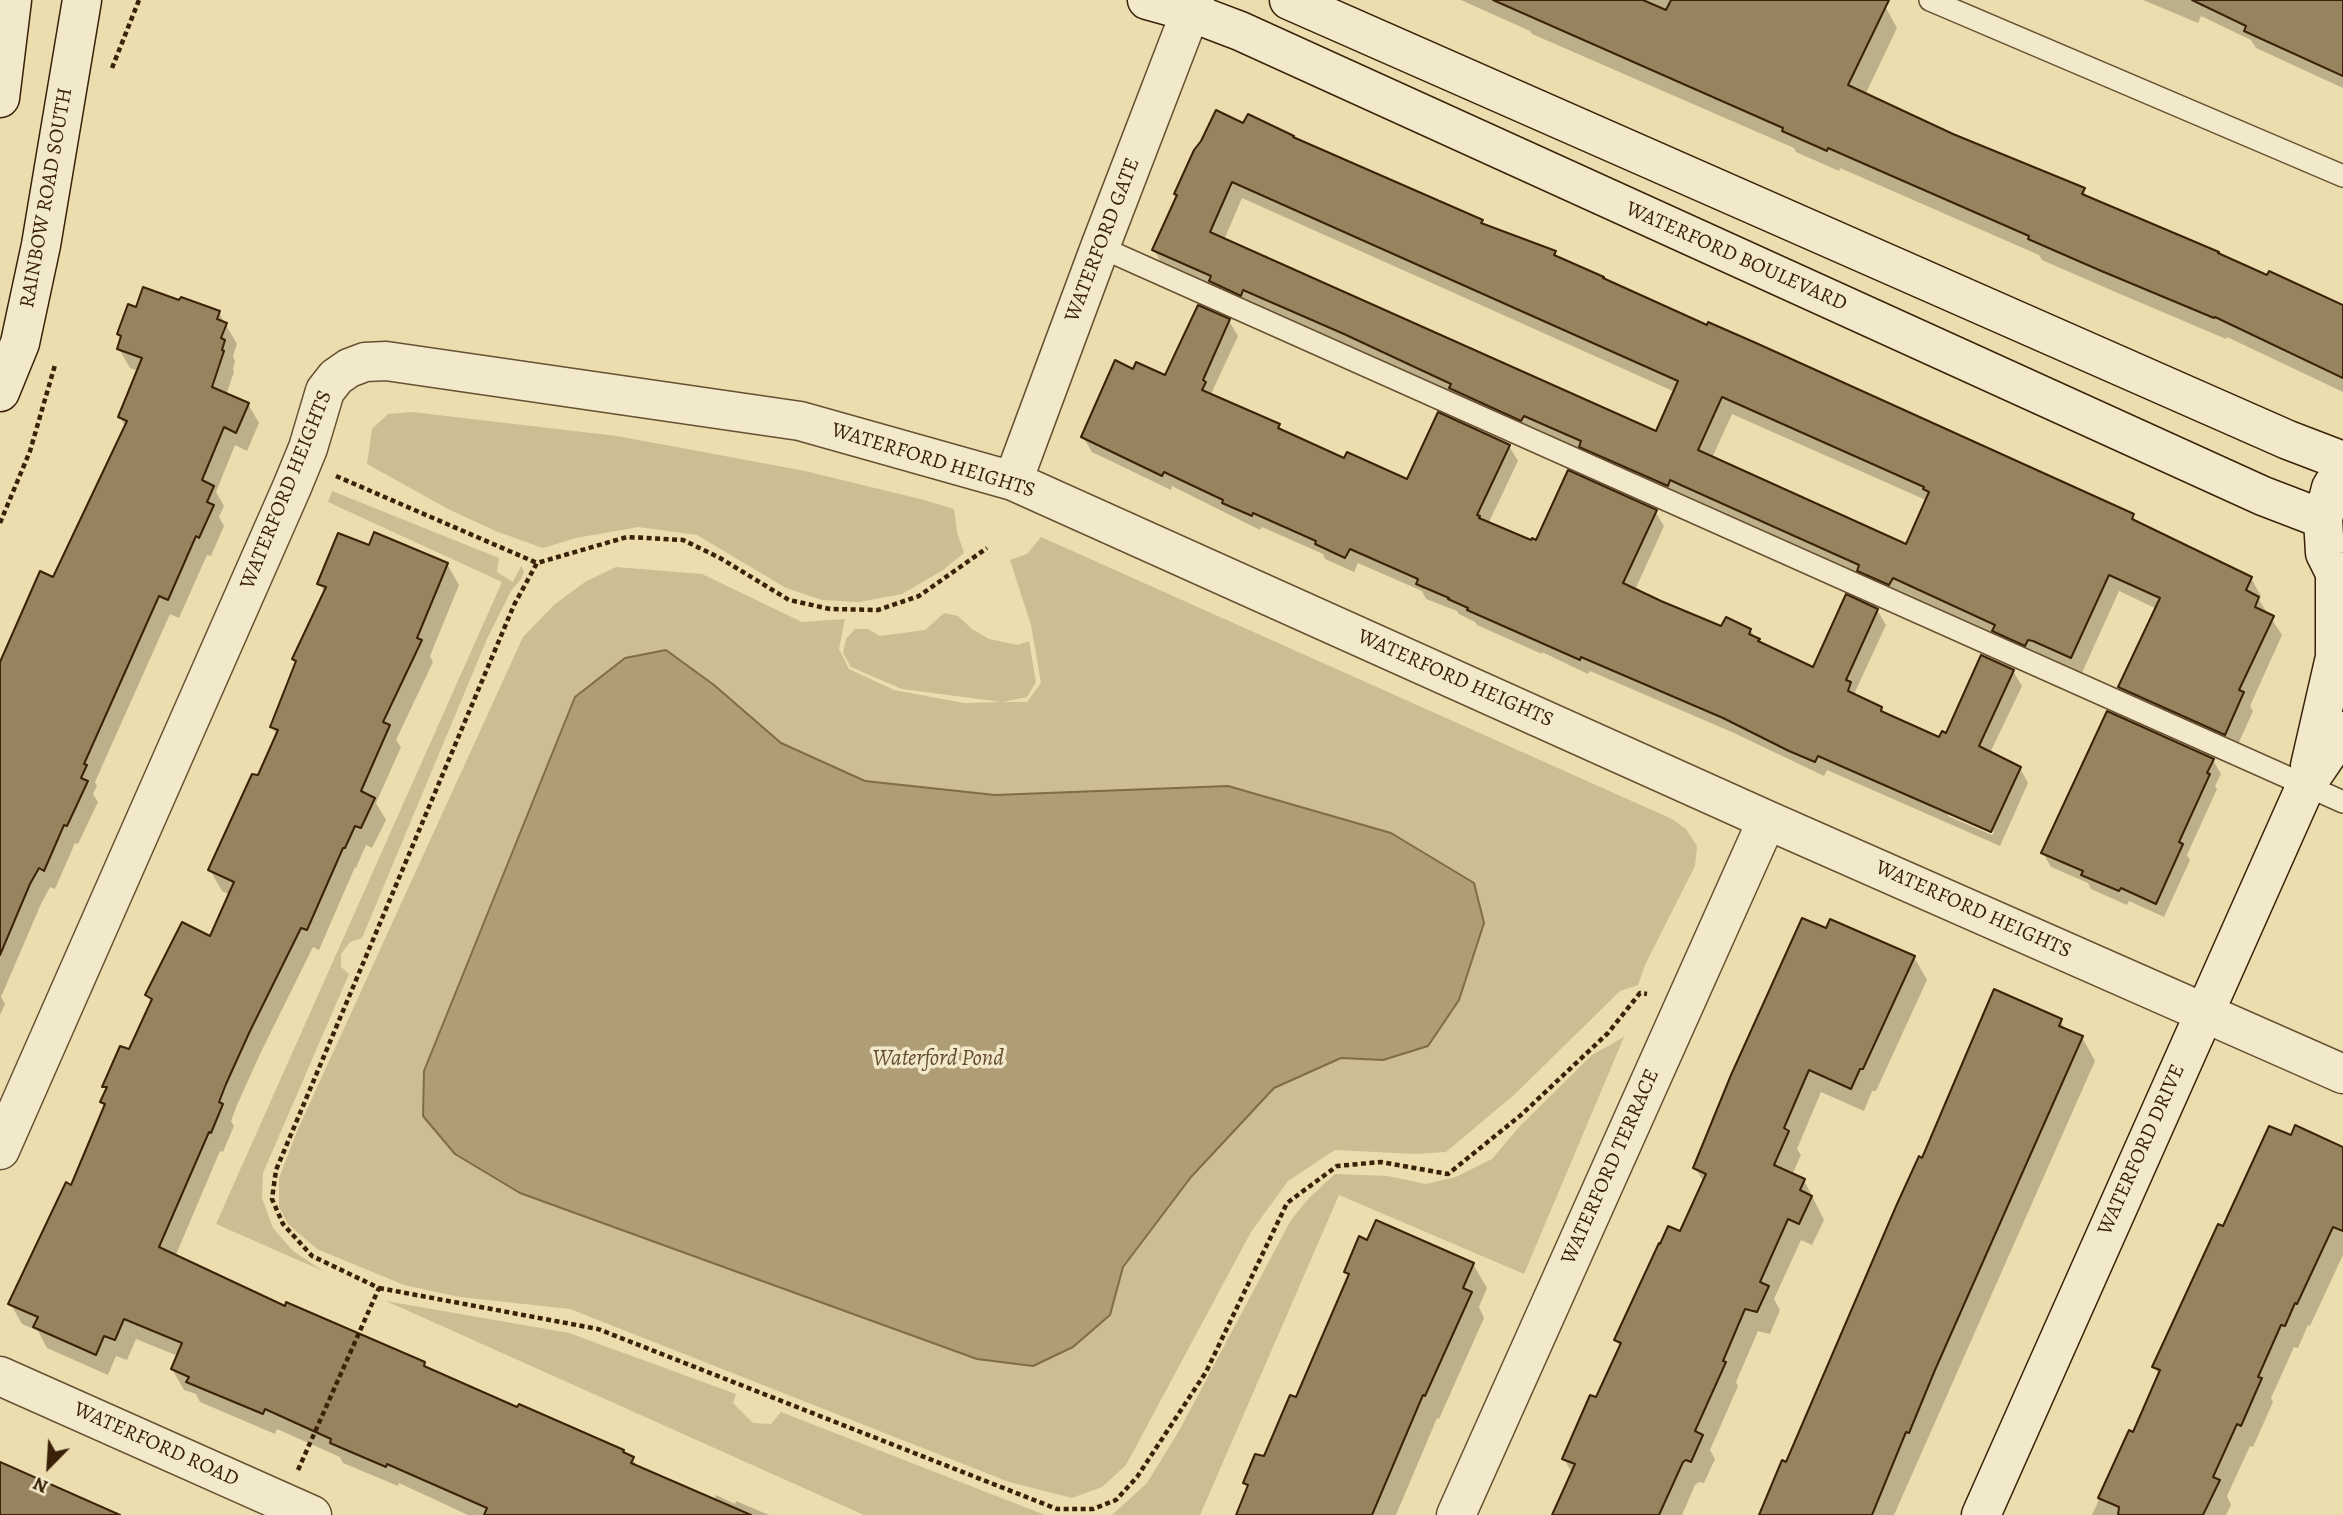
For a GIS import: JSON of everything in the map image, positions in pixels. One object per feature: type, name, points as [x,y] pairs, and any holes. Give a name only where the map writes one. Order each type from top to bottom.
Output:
[{"type":"street","points":[[0,98],[12,0]]},
{"type":"street","name":"RAINBOW ROAD SOUTH","points":[[0,392],[20,343],[39,257],[82,0]]},
{"type":"street","name":"WATERFORD BOULEVARD","points":[[1147,0],[1192,6],[1240,31],[2263,496],[2323,519]]},
{"type":"street","points":[[1289,0],[2288,440],[2343,461]]},
{"type":"street","name":"WATERFORD GATE","points":[[1013,481],[1192,6]]},
{"type":"street","name":"WATERFORD HEIGHTS","points":[[0,1150],[292,487],[326,391],[336,377],[365,362],[386,362],[800,421],[1013,481],[1767,820],[2343,1074]]},
{"type":"street","name":"WATERFORD DRIVE","points":[[2306,785],[2335,657],[2339,582],[2325,553],[2323,519],[2331,488],[2343,469]]},
{"type":"street","name":"WATERFORD DRIVE","points":[[1981,1515],[2203,1011],[2306,785],[2343,731]]},
{"type":"street","name":"WATERFORD TERRACE","points":[[1456,1515],[1767,820]]},
{"type":"street","name":"WATERFORD ROAD","points":[[0,1376],[312,1515]]},
{"type":"lane","points":[[1930,0],[2343,176]]},
{"type":"lane","points":[[1100,247],[2343,802]]},
{"type":"path","points":[[333,474],[537,563],[627,537],[683,540],[720,558],[789,600],[830,609],[878,610],[919,596],[986,548]]},
{"type":"path","points":[[537,563],[514,605],[276,1170],[272,1199],[283,1224],[312,1256],[379,1288],[598,1329],[1056,1509],[1093,1509],[1116,1500],[1137,1477],[1206,1372],[1287,1202],[1338,1166],[1381,1163],[1448,1174],[1521,1115],[1608,1032],[1640,993],[1655,995]]},
{"type":"path","points":[[296,1474],[379,1288]]},
{"type":"shaded area","points":[[412,412],[617,436],[805,471],[924,500],[954,509],[957,532],[964,553],[943,570],[902,594],[859,602],[822,600],[786,588],[697,535],[638,527],[576,538],[543,548],[498,532],[450,510],[367,464],[372,429],[388,414]]},
{"type":"shaded area","points":[[332,491],[499,558],[497,572],[513,582],[521,566],[524,571],[487,639],[362,938],[350,942],[341,954],[341,967],[349,974],[263,1173],[262,1198],[273,1228],[293,1251],[323,1271],[216,1224],[502,582],[328,502]]},
{"type":"shaded area","points":[[1041,537],[1672,819],[1686,829],[1697,846],[1695,866],[1645,965],[1638,985],[1620,991],[1515,1094],[1446,1152],[1416,1154],[1335,1150],[1288,1181],[1251,1232],[1126,1465],[1102,1487],[1072,1498],[1009,1482],[570,1309],[460,1297],[404,1285],[317,1249],[288,1224],[279,1207],[279,1178],[298,1129],[523,637],[555,604],[585,582],[616,567],[702,574],[802,622],[845,619],[839,649],[849,669],[894,690],[964,703],[1002,702],[902,689],[851,667],[843,653],[846,639],[855,629],[868,629],[880,636],[925,630],[944,613],[958,616],[989,639],[1018,645],[1029,641],[1036,682],[1027,697],[1003,702],[1027,702],[1041,683],[1031,625],[1010,560],[1027,554]]},
{"type":"shaded area","points":[[1624,1037],[1524,1274],[1339,1195],[1200,1515],[1112,1515],[1147,1483],[1180,1429],[1291,1220],[1309,1198],[1335,1174],[1388,1176],[1426,1184],[1456,1177],[1492,1159],[1520,1126],[1592,1055]]},
{"type":"shaded area","points":[[386,1301],[569,1333],[736,1394],[733,1403],[753,1423],[771,1424],[781,1412],[1045,1515],[864,1515]]},
{"type":"water","name":"Waterford Pond","points":[[666,650],[714,685],[781,743],[865,781],[995,795],[1228,786],[1391,833],[1474,883],[1484,923],[1459,1000],[1428,1046],[1383,1060],[1341,1058],[1274,1088],[1191,1177],[1123,1267],[1110,1315],[1073,1347],[1033,1366],[977,1359],[520,1193],[455,1154],[423,1116],[424,1071],[575,697],[625,658]]},
{"type":"building","points":[[1493,0],[1643,0],[1666,10],[1671,0],[1889,0],[1848,85],[1953,134],[2085,188],[2082,194],[2267,275],[2269,271],[2343,305],[2343,378],[2215,317],[2028,239],[2029,236],[1828,148],[1827,151],[1782,131],[1783,128]]},
{"type":"building","points":[[2192,0],[2343,0],[2343,76],[2244,31],[2246,26]]},
{"type":"building","points":[[1216,110],[1243,123],[1248,114],[1293,137],[1483,220],[1481,223],[1556,251],[1554,255],[1603,278],[1707,325],[1708,322],[1756,343],[2134,514],[2132,519],[2252,577],[2246,590],[2259,597],[2255,607],[2274,616],[2239,690],[2244,692],[2225,735],[2118,687],[2160,598],[2109,575],[2071,658],[2033,641],[2028,640],[2025,646],[1992,631],[1995,625],[1893,578],[1889,585],[1857,571],[1859,565],[1670,480],[1668,486],[1579,447],[1581,441],[1524,416],[1521,421],[1449,388],[1451,384],[1344,334],[1243,290],[1241,296],[1209,281],[1211,276],[1152,250],[1177,195],[1174,194],[1194,150]],"holes":[[[1232,182],[1678,381],[1656,431],[1210,232]],[[1722,397],[1924,487],[1923,489],[1929,492],[1906,544],[1698,450]]]},
{"type":"building","points":[[143,287],[220,311],[217,319],[227,323],[221,338],[225,340],[224,351],[212,387],[249,403],[236,433],[224,427],[202,480],[214,486],[207,502],[214,505],[199,538],[196,536],[168,600],[159,596],[84,764],[87,765],[81,778],[88,781],[67,826],[64,825],[44,871],[39,868],[30,884],[0,955],[0,662],[40,571],[53,577],[127,421],[118,417],[142,358],[117,349],[121,336],[117,334],[128,304],[136,307]]},
{"type":"building","points":[[1198,305],[1230,319],[1203,380],[1206,382],[1202,390],[1280,424],[1278,428],[1344,458],[1347,452],[1407,479],[1438,412],[1510,445],[1477,515],[1479,518],[1536,540],[1568,470],[1657,510],[1623,583],[1661,601],[1721,626],[1726,617],[1751,629],[1749,634],[1760,639],[1758,641],[1813,667],[1846,594],[1878,609],[1846,680],[1851,682],[1848,691],[1882,707],[1881,711],[1939,737],[1942,731],[1946,733],[1981,655],[2014,670],[1979,746],[2021,767],[1991,832],[1818,756],[1815,762],[1789,751],[1723,718],[1581,657],[1580,660],[1467,610],[1468,608],[1449,598],[1416,584],[1418,579],[1350,549],[1345,558],[1315,544],[1316,541],[1253,513],[1252,516],[1222,503],[1223,500],[1164,472],[1162,476],[1081,437],[1115,360],[1133,369],[1136,362],[1165,375]]},
{"type":"building","points":[[374,532],[448,563],[417,638],[422,640],[383,722],[390,725],[361,791],[375,798],[361,828],[355,826],[343,848],[307,930],[301,928],[250,1031],[219,1102],[223,1104],[211,1133],[209,1132],[159,1247],[285,1306],[286,1302],[425,1362],[424,1366],[517,1407],[519,1404],[624,1450],[623,1452],[634,1457],[631,1463],[751,1515],[484,1515],[487,1508],[387,1464],[386,1467],[330,1443],[331,1439],[265,1409],[263,1414],[186,1382],[189,1377],[171,1369],[182,1343],[124,1319],[115,1340],[104,1336],[96,1355],[33,1327],[38,1317],[8,1304],[66,1182],[71,1185],[105,1104],[100,1102],[107,1087],[102,1087],[120,1046],[129,1049],[152,999],[145,995],[182,922],[210,936],[234,882],[208,870],[252,774],[258,775],[278,730],[270,727],[296,661],[292,659],[326,587],[317,584],[338,533],[369,545]]},
{"type":"building","points":[[2107,711],[2214,759],[2207,773],[2210,774],[2179,842],[2183,844],[2156,904],[2121,888],[2119,891],[2081,875],[2083,871],[2041,853]]},
{"type":"building","points":[[1802,918],[1826,928],[1830,919],[1915,956],[1863,1069],[1860,1069],[1851,1089],[1809,1070],[1784,1128],[1789,1131],[1774,1165],[1805,1179],[1800,1190],[1812,1196],[1799,1224],[1788,1219],[1760,1282],[1769,1286],[1757,1312],[1745,1309],[1723,1361],[1726,1362],[1695,1431],[1703,1435],[1691,1462],[1683,1462],[1659,1515],[1552,1515],[1575,1464],[1562,1459],[1590,1395],[1596,1397],[1621,1343],[1614,1340],[1659,1243],[1668,1226],[1680,1231],[1706,1174],[1693,1168],[1731,1075]]},
{"type":"building","points":[[1994,989],[2062,1019],[2059,1026],[2083,1036],[1909,1433],[1906,1432],[1872,1515],[1759,1515],[1782,1460],[1786,1462],[1897,1204],[1919,1156],[1922,1158]]},
{"type":"building","points":[[2295,1125],[2343,1147],[2343,1231],[2333,1227],[2297,1304],[2295,1303],[2285,1326],[2281,1325],[2258,1377],[2262,1378],[2241,1426],[2237,1424],[2213,1477],[2220,1480],[2203,1515],[2118,1515],[2119,1507],[2098,1498],[2129,1430],[2133,1432],[2160,1370],[2152,1367],[2218,1224],[2223,1226],[2269,1126],[2291,1135]]},
{"type":"building","points":[[1376,1220],[1474,1263],[1463,1288],[1472,1292],[1425,1396],[1423,1395],[1372,1515],[1236,1515],[1248,1485],[1243,1483],[1255,1454],[1264,1456],[1290,1395],[1296,1397],[1349,1274],[1344,1272],[1359,1236],[1367,1240]]},
{"type":"building","points":[[0,1462],[120,1515],[0,1515]]}]
